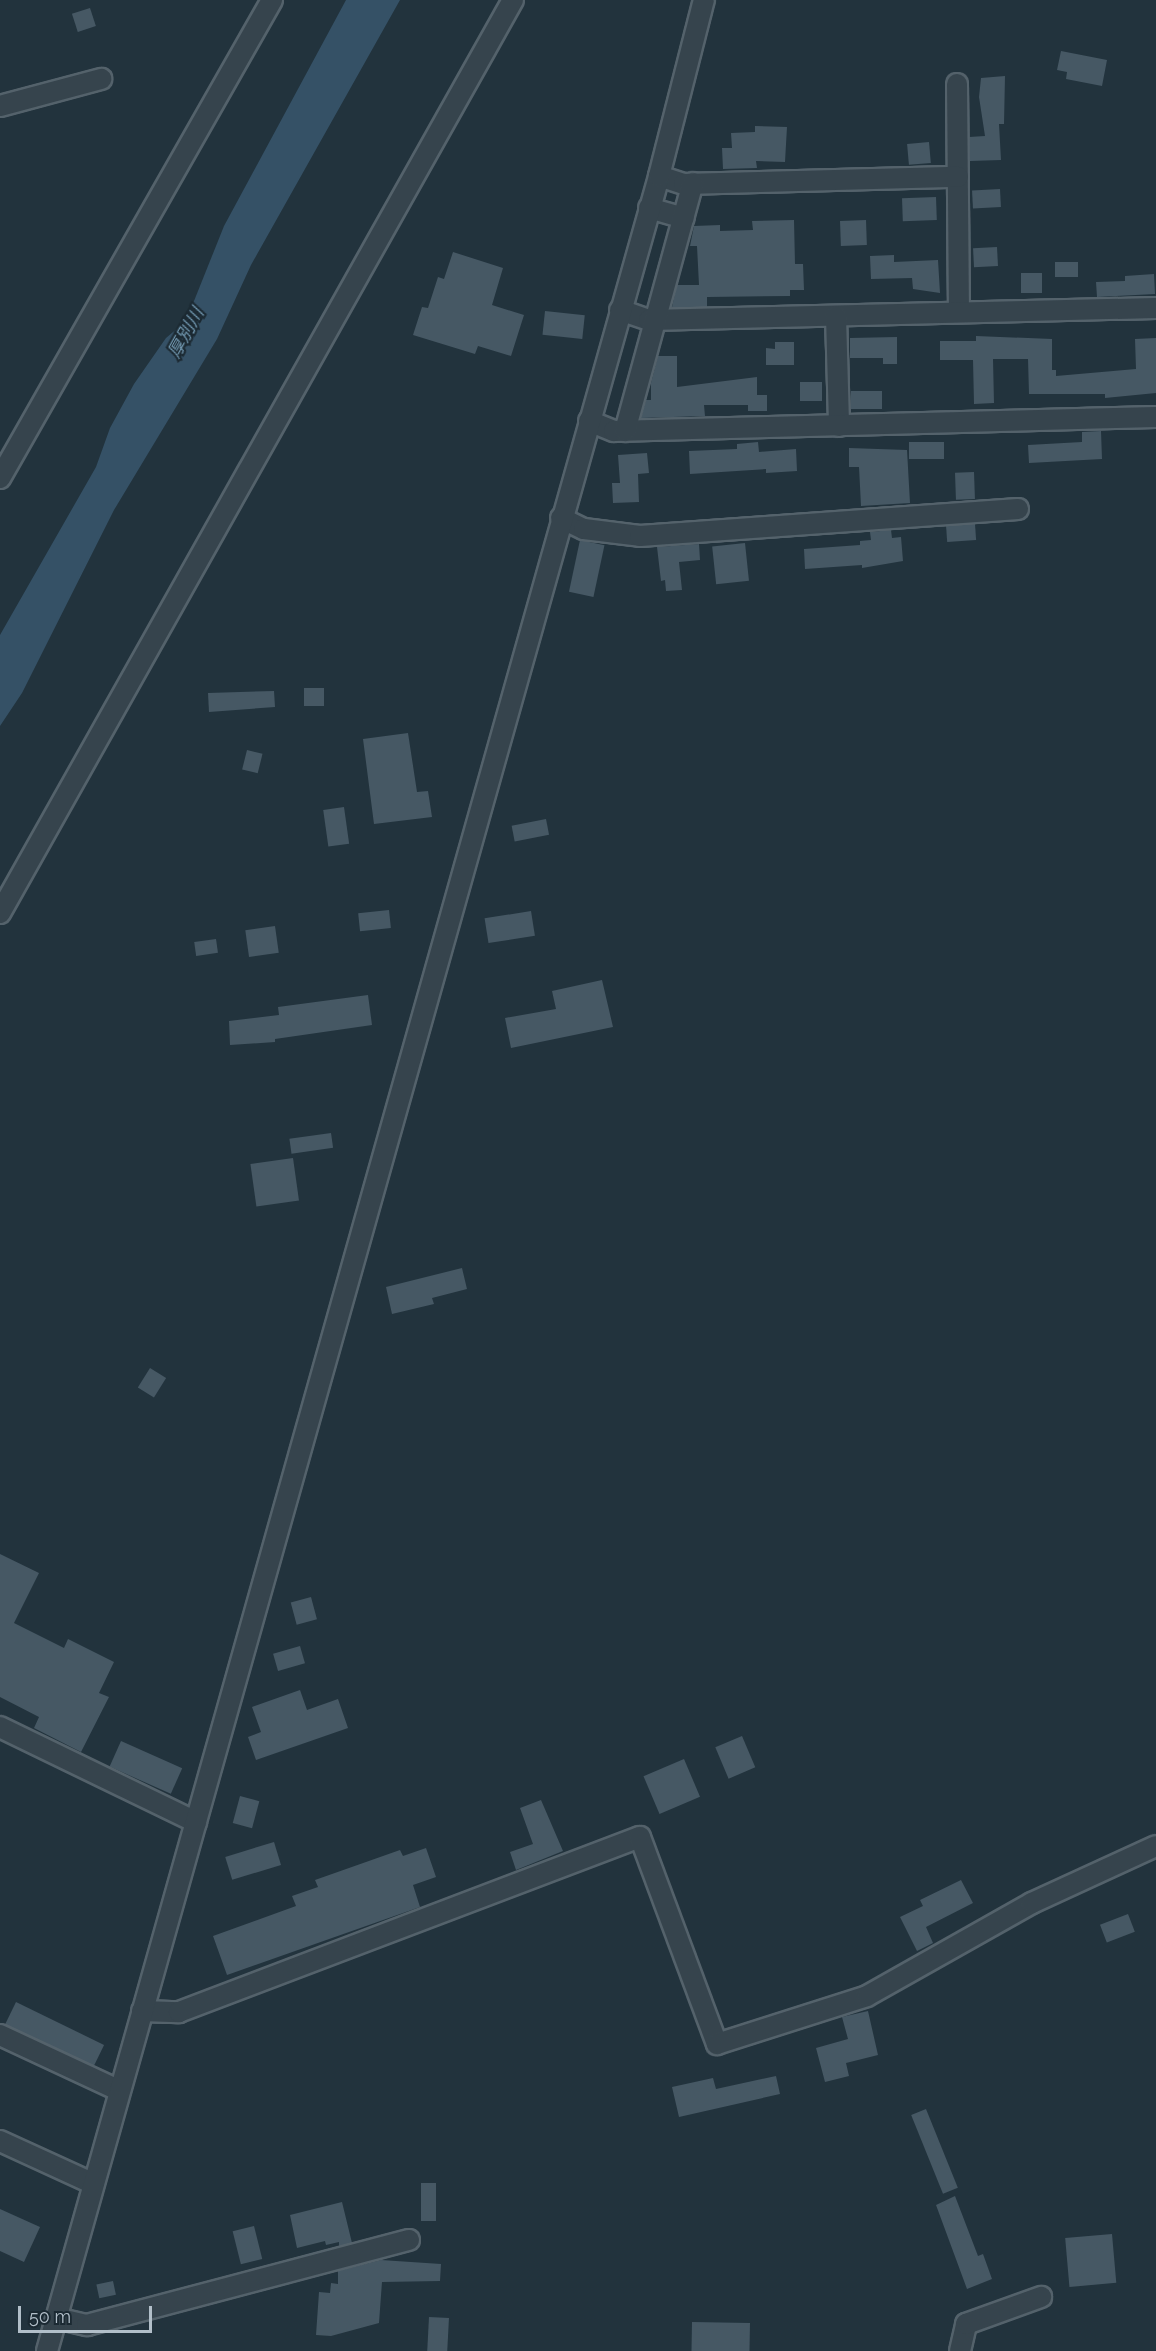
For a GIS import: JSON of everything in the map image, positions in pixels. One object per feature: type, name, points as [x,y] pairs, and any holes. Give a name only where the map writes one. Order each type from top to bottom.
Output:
[{"type":"street","points":[[0,478],[272,0]]},
{"type":"street","points":[[0,913],[513,0]]},
{"type":"street","points":[[47,2351],[658,176],[704,0]]},
{"type":"street","points":[[0,106],[100,79]]},
{"type":"street","points":[[957,84],[960,312]]},
{"type":"street","points":[[658,176],[693,183],[958,177]]},
{"type":"street","points":[[625,431],[693,183]]},
{"type":"street","points":[[649,208],[684,218]]},
{"type":"street","points":[[620,310],[656,320],[1156,308]]},
{"type":"street","points":[[836,316],[840,426]]},
{"type":"street","points":[[589,422],[614,431],[625,431],[1156,417]]},
{"type":"street","points":[[561,518],[584,529],[640,536],[1018,509]]},
{"type":"street","points":[[0,1727],[196,1822]]},
{"type":"street","points":[[142,2011],[179,2012],[640,1836],[717,2044],[867,1996],[1032,1903],[1156,1846]]},
{"type":"street","points":[[0,2035],[120,2091]]},
{"type":"street","points":[[0,2141],[94,2184]]},
{"type":"street","points":[[56,2318],[87,2325],[409,2240]]},
{"type":"street","points":[[960,2351],[966,2324],[1041,2297]]},
{"type":"water","name":"厚別川","points":[[346,0],[400,0],[251,265],[217,339],[114,510],[22,693],[0,726],[0,635],[96,467],[110,428],[134,384],[166,338],[186,321],[224,226]]},
{"type":"building","points":[[90,8],[96,26],[78,32],[72,14]]},
{"type":"building","points":[[1061,51],[1107,60],[1102,86],[1066,79],[1067,72],[1057,70]]},
{"type":"building","points":[[1005,76],[1004,124],[999,124],[1001,160],[970,161],[969,137],[985,136],[979,97],[981,78]]},
{"type":"building","points":[[755,126],[787,127],[785,162],[756,161],[757,168],[723,169],[722,148],[732,148],[731,133],[755,132]]},
{"type":"building","points":[[929,142],[931,163],[909,165],[907,144]]},
{"type":"building","points":[[1000,189],[1001,207],[973,208],[972,190]]},
{"type":"building","points":[[936,197],[937,220],[903,221],[902,198]]},
{"type":"building","points":[[794,220],[795,264],[803,264],[804,290],[790,290],[790,296],[707,297],[707,307],[672,307],[677,285],[699,285],[697,246],[690,246],[694,226],[720,225],[720,231],[753,230],[752,221]]},
{"type":"building","points":[[866,220],[867,245],[841,246],[840,221]]},
{"type":"building","points":[[997,247],[998,266],[974,267],[973,248]]},
{"type":"building","points":[[453,252],[503,268],[492,305],[524,315],[511,356],[478,346],[475,354],[413,335],[422,307],[428,308],[438,277],[444,279]]},
{"type":"building","points":[[894,255],[894,262],[938,260],[940,293],[913,289],[912,278],[871,279],[870,256]]},
{"type":"building","points":[[1055,262],[1078,262],[1078,277],[1055,277]]},
{"type":"building","points":[[1021,273],[1042,273],[1042,293],[1021,293]]},
{"type":"building","points":[[1154,274],[1155,294],[1097,297],[1096,282],[1125,281],[1125,276]]},
{"type":"building","points":[[545,311],[585,315],[582,339],[542,335]]},
{"type":"building","points":[[976,336],[1052,339],[1052,370],[1056,370],[1056,376],[1136,369],[1135,339],[1156,338],[1156,393],[1105,398],[1105,394],[1029,394],[1028,359],[993,359],[994,403],[974,404],[973,360],[940,360],[940,341],[976,341]]},
{"type":"building","points":[[897,337],[897,364],[883,364],[883,358],[850,358],[850,338]]},
{"type":"building","points":[[775,342],[794,342],[794,365],[766,365],[766,348],[775,349]]},
{"type":"building","points":[[658,356],[677,356],[677,387],[757,377],[757,395],[767,395],[767,411],[748,411],[748,405],[704,405],[705,416],[641,418],[646,400],[651,400],[651,383]]},
{"type":"building","points":[[800,382],[822,382],[822,401],[800,401]]},
{"type":"building","points":[[851,391],[882,391],[882,409],[851,409]]},
{"type":"building","points":[[1101,431],[1102,459],[1029,463],[1028,445],[1082,442],[1082,432]]},
{"type":"building","points":[[758,442],[759,452],[796,449],[797,471],[766,473],[766,469],[690,474],[689,451],[737,449],[737,444]]},
{"type":"building","points":[[909,442],[944,442],[944,459],[909,459]]},
{"type":"building","points":[[849,448],[907,450],[910,503],[861,506],[859,467],[849,467]]},
{"type":"building","points":[[647,453],[649,473],[638,474],[639,502],[613,503],[612,483],[620,483],[618,455]]},
{"type":"building","points":[[974,472],[975,499],[956,500],[955,473]]},
{"type":"building","points":[[975,524],[976,540],[947,542],[946,526]]},
{"type":"building","points":[[891,530],[892,538],[901,537],[903,561],[862,568],[862,565],[805,569],[804,549],[860,545],[860,541],[871,540],[870,532]]},
{"type":"building","points":[[580,540],[604,545],[593,597],[569,592]]},
{"type":"building","points":[[745,543],[749,581],[716,584],[712,546]]},
{"type":"building","points":[[699,544],[700,560],[679,562],[682,590],[666,591],[665,580],[661,581],[657,547]]},
{"type":"building","points":[[304,688],[324,688],[324,706],[304,706]]},
{"type":"building","points":[[274,691],[275,707],[209,712],[208,693]]},
{"type":"building","points":[[408,733],[417,792],[428,791],[432,817],[374,824],[363,739]]},
{"type":"building","points":[[247,750],[263,754],[258,773],[242,769]]},
{"type":"building","points":[[344,807],[349,844],[328,847],[323,810]]},
{"type":"building","points":[[546,819],[549,835],[515,841],[512,826]]},
{"type":"building","points":[[389,910],[391,928],[360,931],[358,913]]},
{"type":"building","points":[[531,911],[535,936],[488,943],[485,918]]},
{"type":"building","points":[[275,926],[279,953],[249,957],[245,930]]},
{"type":"building","points":[[216,939],[218,953],[196,956],[194,942]]},
{"type":"building","points":[[602,980],[613,1027],[511,1048],[505,1018],[556,1009],[552,991]]},
{"type":"building","points":[[368,995],[372,1025],[275,1039],[275,1042],[230,1045],[229,1021],[279,1015],[278,1007]]},
{"type":"building","points":[[331,1133],[333,1148],[291,1154],[289,1139]]},
{"type":"building","points":[[293,1158],[299,1201],[256,1207],[250,1164]]},
{"type":"building","points":[[462,1268],[467,1289],[432,1298],[434,1304],[392,1314],[386,1287]]},
{"type":"building","points":[[150,1368],[166,1378],[154,1398],[138,1388]]},
{"type":"building","points":[[0,1554],[39,1573],[14,1623],[64,1648],[68,1639],[114,1662],[99,1693],[109,1697],[81,1752],[34,1728],[39,1717],[0,1697]]},
{"type":"building","points":[[311,1597],[317,1619],[297,1625],[291,1602]]},
{"type":"building","points":[[300,1646],[305,1663],[278,1671],[273,1654]]},
{"type":"building","points":[[300,1690],[307,1710],[338,1699],[348,1728],[256,1760],[248,1737],[261,1732],[252,1707]]},
{"type":"building","points":[[742,1736],[755,1767],[729,1779],[715,1747]]},
{"type":"building","points":[[121,1741],[182,1768],[171,1794],[110,1767]]},
{"type":"building","points":[[684,1759],[700,1797],[660,1814],[643,1776]]},
{"type":"building","points":[[240,1796],[259,1801],[252,1828],[233,1823]]},
{"type":"building","points":[[541,1800],[563,1851],[516,1870],[510,1852],[533,1844],[520,1808]]},
{"type":"building","points":[[274,1842],[281,1865],[232,1880],[225,1857]]},
{"type":"building","points":[[426,1848],[436,1877],[413,1885],[420,1907],[227,1975],[213,1936],[296,1906],[292,1896],[318,1887],[315,1880],[400,1850],[403,1856]]},
{"type":"building","points":[[961,1880],[973,1903],[926,1927],[933,1943],[917,1951],[900,1917],[923,1906],[920,1900]]},
{"type":"building","points":[[1128,1914],[1135,1932],[1107,1942],[1100,1925]]},
{"type":"building","points":[[16,2002],[104,2045],[93,2067],[5,2024]]},
{"type":"building","points":[[868,2011],[878,2055],[846,2063],[849,2076],[825,2082],[816,2048],[848,2039],[842,2017]]},
{"type":"building","points":[[776,2076],[780,2094],[679,2117],[672,2087],[713,2078],[716,2089]]},
{"type":"building","points":[[926,2109],[958,2188],[943,2194],[911,2115]]},
{"type":"building","points":[[421,2183],[436,2183],[436,2221],[421,2221]]},
{"type":"building","points":[[955,2196],[978,2256],[983,2254],[992,2279],[967,2289],[936,2205]]},
{"type":"building","points":[[342,2202],[352,2243],[339,2246],[339,2242],[326,2245],[325,2241],[297,2248],[290,2215]]},
{"type":"building","points":[[0,2209],[40,2227],[24,2262],[0,2251]]},
{"type":"building","points":[[254,2226],[262,2259],[241,2264],[233,2231]]},
{"type":"building","points":[[1112,2234],[1116,2283],[1069,2287],[1065,2238]]},
{"type":"building","points":[[381,2260],[441,2264],[440,2281],[382,2282],[379,2323],[331,2336],[316,2335],[319,2292],[330,2293],[331,2283],[338,2284],[338,2271]]},
{"type":"building","points":[[113,2281],[116,2295],[99,2298],[96,2285]]},
{"type":"building","points":[[429,2317],[449,2318],[447,2351],[427,2351]]},
{"type":"building","points":[[692,2322],[750,2323],[750,2351],[691,2351]]}]
